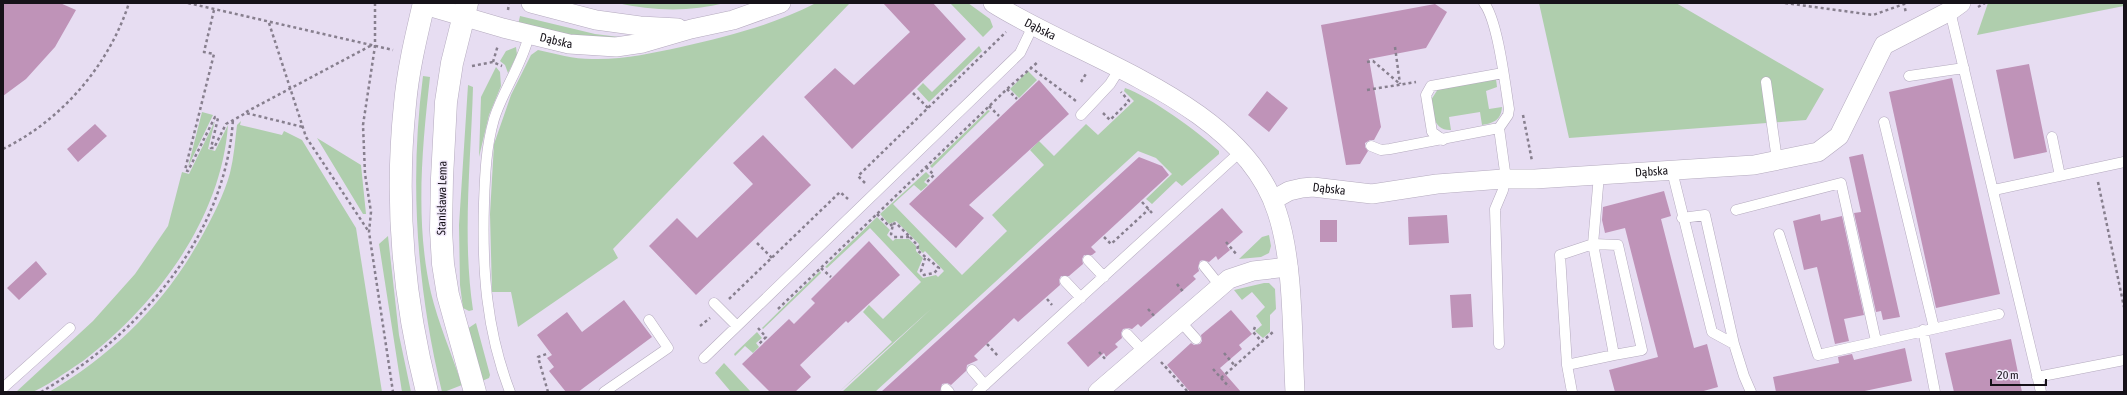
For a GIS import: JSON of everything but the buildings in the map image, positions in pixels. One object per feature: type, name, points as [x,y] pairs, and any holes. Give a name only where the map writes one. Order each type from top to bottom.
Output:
[{"type":"main road","points":[[421,4],[405,103],[402,187],[403,255],[413,328],[427,392]]},
{"type":"main road","name":"Stanisława Lema","points":[[465,10],[452,63],[446,102],[442,178],[442,244],[448,295],[475,392]]},
{"type":"street","name":"Dąbska","points":[[531,3],[596,20],[640,26],[691,29]]},
{"type":"street","name":"Dąbska","points":[[421,4],[465,10],[529,35],[569,44],[616,47],[643,43],[691,29],[733,20],[780,3]]},
{"type":"street","name":"Dąbska","points":[[993,3],[1032,26],[1120,68],[1165,93],[1198,115],[1240,152],[1261,180],[1273,200],[1281,224],[1288,267],[1295,392]]},
{"type":"street","name":"Dąbska","points":[[1273,200],[1289,191],[1313,187],[1372,194],[1437,184],[1754,165],[1818,152],[1839,136],[1884,45],[1956,7]]},
{"type":"street","points":[[1098,392],[1220,286],[1236,275],[1288,267]]},
{"type":"lane","points":[[1484,3],[1490,10],[1494,25],[1509,109],[1508,115],[1499,128],[1505,179],[1503,190],[1495,209],[1498,344]]},
{"type":"lane","points":[[1956,7],[1964,68],[2041,392]]},
{"type":"lane","points":[[704,358],[1020,53],[1032,26]]},
{"type":"lane","points":[[510,392],[488,313],[484,277],[482,244],[485,162],[494,117],[525,53],[529,35]]},
{"type":"lane","points":[[1081,115],[1110,84],[1120,68]]},
{"type":"lane","points":[[1909,76],[1964,68]]},
{"type":"lane","points":[[1443,140],[1432,132],[1426,95],[1427,91],[1432,86],[1503,73]]},
{"type":"lane","points":[[1766,82],[1777,160]]},
{"type":"lane","points":[[1884,122],[1934,328]]},
{"type":"lane","points":[[1371,146],[1381,150],[1390,149],[1499,128]]},
{"type":"lane","points":[[2052,137],[2060,176]]},
{"type":"lane","points":[[977,392],[1240,152]]},
{"type":"lane","points":[[1994,190],[2124,162]]},
{"type":"lane","points":[[1672,171],[1682,218],[1712,332],[1734,344]]},
{"type":"lane","points":[[1599,175],[1593,244],[1614,355]]},
{"type":"lane","points":[[1736,210],[1841,183],[1876,341]]},
{"type":"lane","points":[[1682,218],[1705,215],[1734,344],[1744,376],[1751,392]]},
{"type":"lane","points":[[1779,234],[1818,355],[1999,314]]},
{"type":"lane","points":[[1567,365],[1642,350],[1618,245],[1593,244],[1560,255],[1567,365],[1572,392]]},
{"type":"lane","points":[[1088,260],[1104,277]]},
{"type":"lane","points":[[1204,266],[1220,286]]},
{"type":"lane","points":[[1065,281],[1080,298]]},
{"type":"lane","points":[[716,306],[737,326]]},
{"type":"lane","points":[[604,392],[668,348],[649,320]]},
{"type":"lane","points":[[1180,321],[1196,340]]},
{"type":"lane","points":[[3,388],[70,328]]},
{"type":"lane","points":[[1923,330],[1935,392]]},
{"type":"lane","points":[[1127,334],[1146,350]]},
{"type":"lane","points":[[2037,377],[2124,360]]},
{"type":"lane","points":[[972,370],[985,385]]},
{"type":"path","points":[[3,149],[22,139],[55,114],[84,86],[107,51],[125,16],[129,3]]},
{"type":"path","points":[[188,3],[398,51]]},
{"type":"path","points":[[376,3],[375,46],[363,125],[365,174],[371,212],[369,232],[393,392]]},
{"type":"path","points":[[507,13],[509,3]]},
{"type":"path","points":[[1784,3],[1873,15],[1904,4],[1908,19]]},
{"type":"path","points":[[214,10],[204,52],[214,54],[185,170],[188,171],[215,117],[218,118],[211,148],[214,148],[226,124],[233,119],[372,45]]},
{"type":"path","points":[[269,22],[306,137],[369,232]]},
{"type":"path","points":[[875,193],[858,176],[1011,28]]},
{"type":"path","points":[[471,66],[493,62],[500,39]]},
{"type":"path","points":[[1395,47],[1400,84]]},
{"type":"path","points":[[775,312],[1007,89],[1039,61]]},
{"type":"path","points":[[1367,62],[1373,61],[1400,84]]},
{"type":"path","points":[[1368,90],[1424,80]]},
{"type":"path","points":[[1416,82],[1418,90]]},
{"type":"path","points":[[1007,89],[1017,99]]},
{"type":"path","points":[[913,93],[928,108]]},
{"type":"path","points":[[990,106],[999,116]]},
{"type":"path","points":[[1522,108],[1532,164]]},
{"type":"path","points":[[246,113],[303,127]]},
{"type":"path","points":[[41,392],[82,366],[118,337],[156,297],[181,263],[201,229],[221,185],[229,155],[233,119]]},
{"type":"path","points":[[926,167],[934,175],[928,182]]},
{"type":"path","points":[[2095,168],[2124,307]]},
{"type":"path","points":[[700,326],[716,306],[772,258],[840,192],[858,210]]},
{"type":"path","points":[[867,201],[889,226],[896,223],[910,237],[926,258],[931,259],[939,268],[934,274],[924,275],[921,271],[926,258]]},
{"type":"path","points":[[1104,237],[1111,244],[1149,209]]},
{"type":"path","points":[[893,224],[891,234],[894,237],[910,237]]},
{"type":"path","points":[[1226,242],[1238,255]]},
{"type":"path","points":[[757,243],[772,258]]},
{"type":"path","points":[[821,268],[831,277]]},
{"type":"path","points":[[1177,284],[1188,297]]},
{"type":"path","points":[[1148,309],[1160,322]]},
{"type":"path","points":[[752,334],[764,323]]},
{"type":"path","points":[[758,328],[766,337],[759,344]]},
{"type":"path","points":[[1255,328],[1253,332],[1262,342]]},
{"type":"path","points":[[1221,378],[1273,332]]},
{"type":"path","points":[[1146,350],[1188,392]]},
{"type":"path","points":[[1099,352],[1111,365]]},
{"type":"path","points":[[548,392],[538,357],[550,353]]},
{"type":"path","points":[[1224,354],[1235,366]]},
{"type":"path","points":[[1213,369],[1229,387]]},
{"type":"green space","points":[[617,3],[725,3],[698,8],[658,9]]},
{"type":"green space","points":[[816,3],[850,3],[613,249],[618,258],[518,327],[511,292],[492,292],[490,214],[494,144],[511,95],[531,55],[538,50],[585,59],[604,59],[648,54],[699,43],[767,24]]},
{"type":"green space","points":[[950,3],[968,3],[990,19],[993,27],[983,37]]},
{"type":"green space","points":[[1539,3],[1676,3],[1824,89],[1806,120],[1569,138]]},
{"type":"green space","points":[[1988,3],[2124,3],[2124,6],[1977,35]]},
{"type":"green space","points":[[520,16],[595,34],[619,37],[591,39],[518,25]]},
{"type":"green space","points":[[979,46],[982,51],[929,102],[917,89],[923,83],[932,92]]},
{"type":"green space","points":[[516,47],[517,55],[508,73],[505,65],[500,61],[506,51]]},
{"type":"green space","points":[[496,67],[500,72],[501,86],[489,115],[479,157],[481,97]]},
{"type":"green space","points":[[1028,71],[1037,80],[1019,98],[1010,89]]},
{"type":"green space","points":[[423,76],[430,77],[422,185],[423,240],[426,267],[431,293],[441,327],[462,385],[444,392],[442,392],[433,353],[421,275],[418,235],[416,196],[417,156]]},
{"type":"green space","points":[[1496,79],[1497,87],[1486,91],[1489,109],[1502,107],[1500,115],[1496,120],[1482,125],[1480,112],[1449,117],[1451,130],[1445,130],[1437,124],[1433,115],[1431,100],[1438,89]]},
{"type":"green space","points":[[468,85],[473,87],[468,198],[468,255],[473,310],[469,311],[463,308],[460,285],[459,225]]},
{"type":"green space","points":[[1125,88],[1147,99],[1187,125],[1219,151],[1219,154],[1182,186],[1176,181],[1152,204],[1146,199],[1172,174],[1156,158],[1138,151],[875,392],[842,392],[932,308],[839,392],[892,342],[863,312],[869,305],[883,319],[921,282],[870,228],[827,268],[825,267],[877,217],[890,230],[887,235],[893,241],[895,239],[909,239],[916,246],[916,251],[923,258],[917,272],[923,278],[936,275],[938,277],[944,271],[925,251],[923,253],[918,248],[919,244],[896,221],[889,224],[880,214],[926,172],[930,176],[924,182],[928,185],[921,191],[914,185],[893,204],[962,275],[1007,231],[992,215],[1044,165],[1030,150],[1039,141],[1054,156],[1086,124],[1098,135],[1134,101],[1124,91]]},
{"type":"green space","points":[[988,110],[990,111],[932,168],[930,166]]},
{"type":"green space","points":[[202,112],[213,115],[188,167]]},
{"type":"green space","points":[[215,121],[208,149],[215,151],[228,125],[223,160],[213,194],[198,227],[180,258],[159,287],[110,339],[83,361],[36,390],[29,392],[16,392],[93,321],[135,274],[168,226],[182,172],[189,174]]},
{"type":"green space","points":[[241,121],[240,125],[282,135],[284,131],[302,140],[356,228],[382,392],[49,392],[95,361],[116,343],[155,304],[172,283],[202,236],[228,181],[237,125]]},
{"type":"green space","points":[[317,138],[361,165],[366,214],[363,214]]},
{"type":"green space","points":[[1269,235],[1271,246],[1269,253],[1261,257],[1239,259],[1262,237]]},
{"type":"green space","points":[[388,236],[399,335],[411,392],[402,392],[379,244]]},
{"type":"green space","points":[[820,271],[821,273],[763,329],[762,328]]},
{"type":"green space","points":[[1269,283],[1275,289],[1276,309],[1270,315],[1270,332],[1263,338],[1255,331],[1262,325],[1256,316],[1265,307],[1252,292],[1242,300],[1234,290]]},
{"type":"green space","points":[[476,323],[490,375],[489,378],[482,381],[467,329]]},
{"type":"green space","points":[[757,332],[762,338],[756,343],[759,347],[753,353],[745,346],[735,356],[734,354]]},
{"type":"green space","points":[[724,363],[751,392],[731,392],[715,373]]}]
